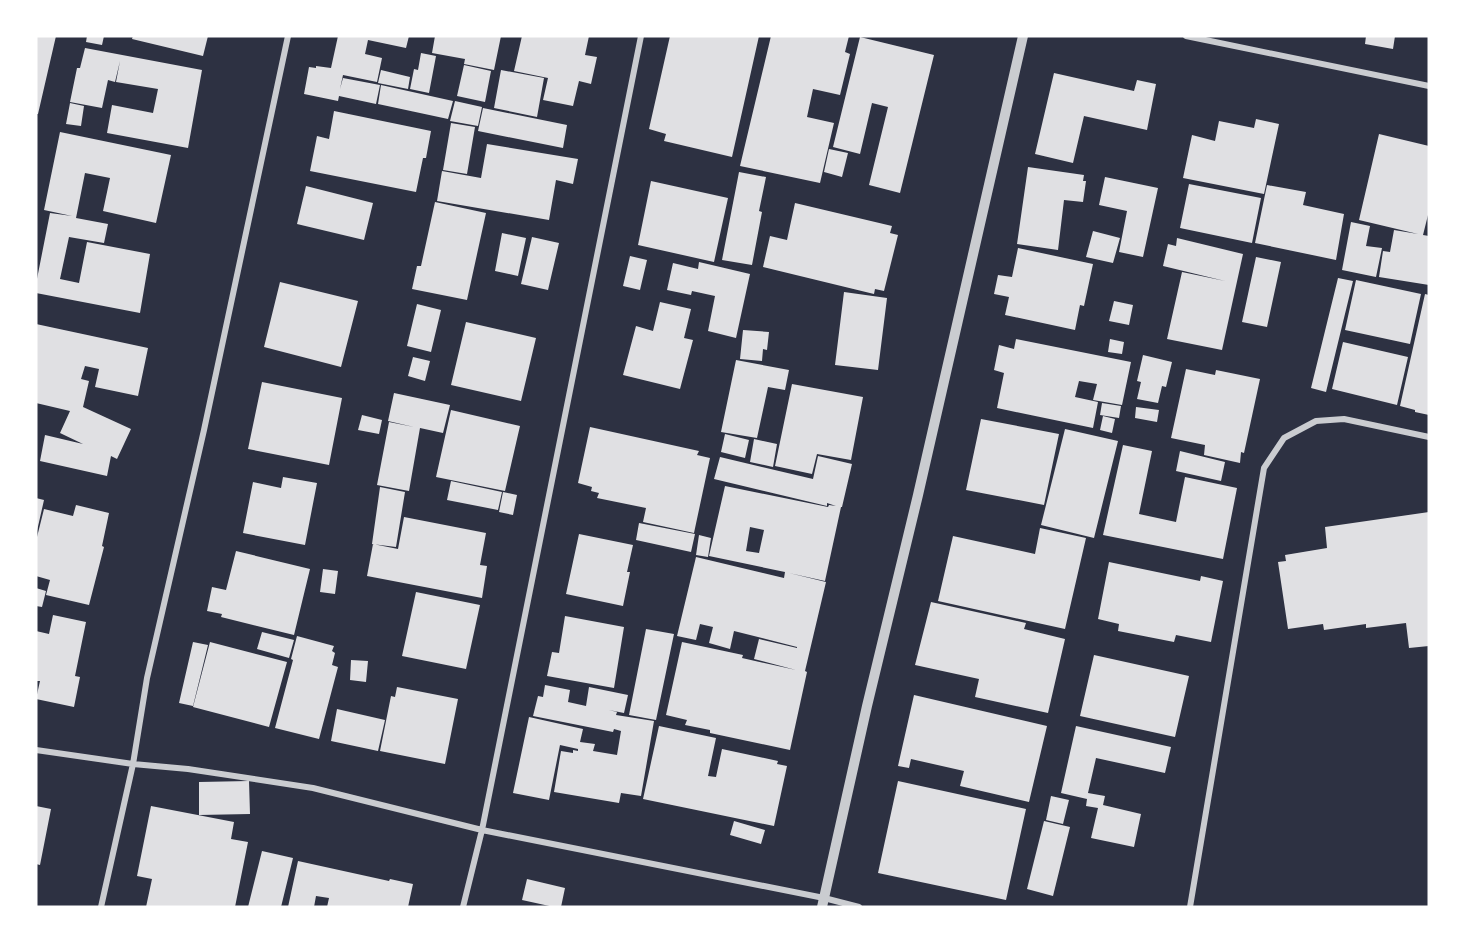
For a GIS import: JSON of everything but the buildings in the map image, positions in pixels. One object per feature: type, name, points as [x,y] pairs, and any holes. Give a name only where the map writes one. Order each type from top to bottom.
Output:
[{"type":"street","points":[[101,907],[133,764],[147,678],[204,430],[288,36]]},
{"type":"street","points":[[463,907],[482,830],[641,36]]},
{"type":"street","points":[[823,903],[1023,36]]},
{"type":"street","points":[[1186,36],[1429,86]]},
{"type":"street","points":[[1190,907],[1264,468],[1284,438],[1316,421],[1344,419],[1429,437]]},
{"type":"street","points":[[36,750],[133,764],[188,769],[313,788],[482,830],[823,903],[858,907]]}]
